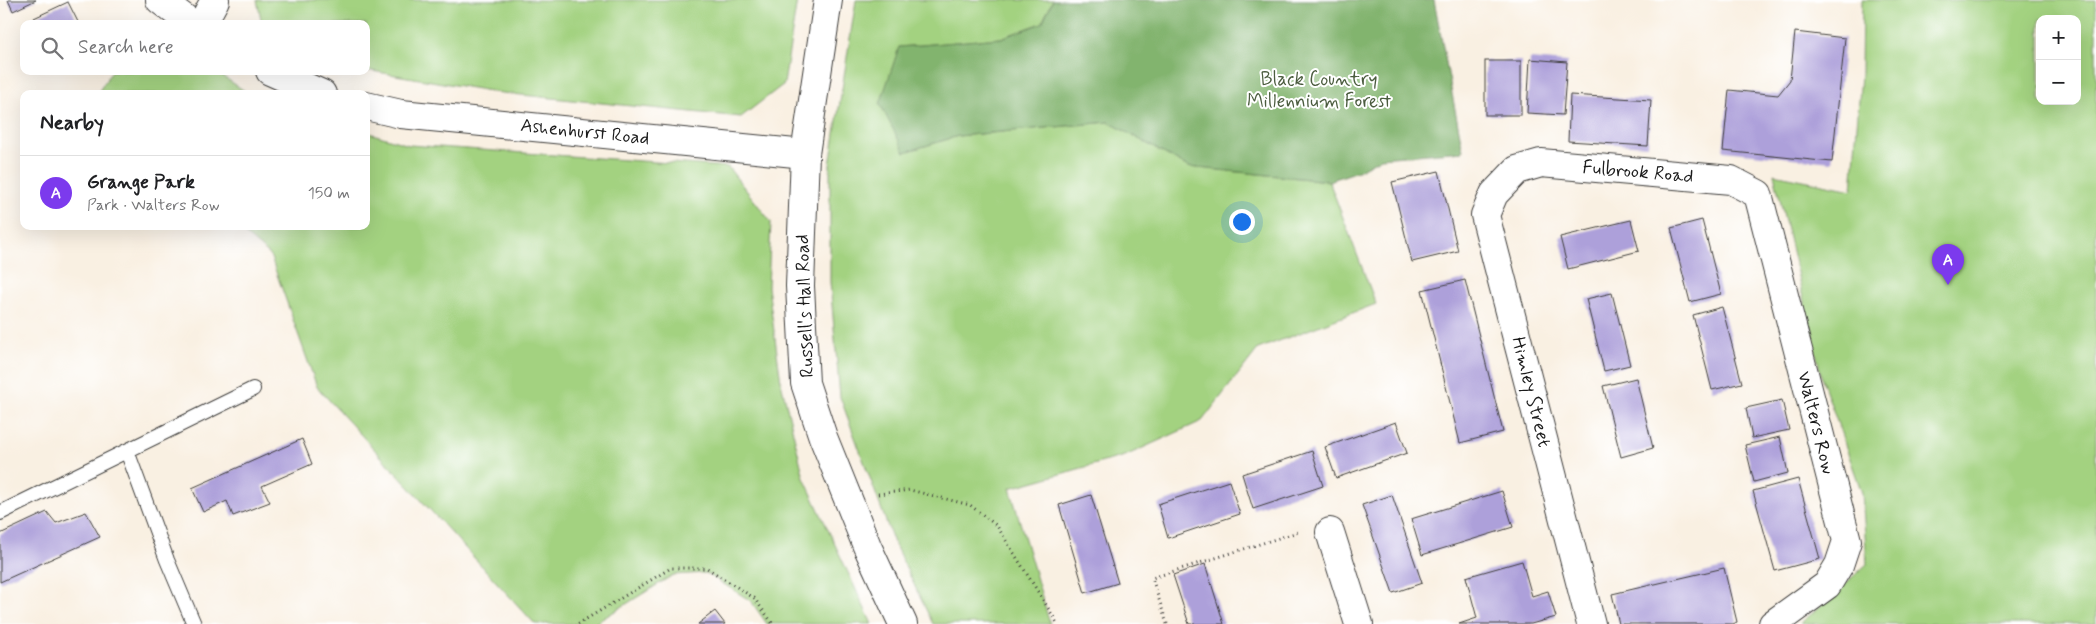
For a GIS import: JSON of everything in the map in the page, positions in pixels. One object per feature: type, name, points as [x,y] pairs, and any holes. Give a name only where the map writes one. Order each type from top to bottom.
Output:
[{"type":"street","points":[[160,0],[187,20]]},
{"type":"street","points":[[204,20],[215,0]]},
{"type":"street","name":"Russell's Hall Road","points":[[828,0],[805,154],[800,286],[805,383],[822,436],[847,498],[903,624]]},
{"type":"street","points":[[279,75],[313,90]]},
{"type":"street","name":"Ashenhurst Road","points":[[370,107],[401,114],[805,154]]},
{"type":"street","name":"Fulbrook Road","points":[[1516,170],[1541,163],[1731,180],[1758,194]]},
{"type":"street","name":"Himley Street","points":[[1516,170],[1494,194],[1485,214],[1590,624]]},
{"type":"street","name":"Walters Row","points":[[1758,194],[1847,541],[1839,565],[1827,585],[1773,624]]},
{"type":"street","points":[[1330,532],[1359,624]]},
{"type":"lane","points":[[0,513],[253,389]]},
{"type":"lane","points":[[127,451],[167,560],[194,624]]},
{"type":"path","points":[[847,498],[910,490],[970,505],[997,526],[1058,624]]},
{"type":"path","points":[[1167,624],[1152,578],[1327,523],[1330,532]]},
{"type":"path","points":[[578,624],[671,568],[707,568],[754,598],[773,624]]},
{"type":"green space","points":[[257,0],[797,0],[784,84],[741,117],[502,93],[370,71],[370,20],[261,20]]},
{"type":"green space","points":[[856,0],[1053,0],[1042,23],[1001,38],[899,47],[905,152],[958,136],[1109,122],[1188,167],[1329,181],[1376,304],[1258,349],[1202,421],[1125,456],[1010,488],[1050,624],[933,624],[894,543],[840,397],[830,282],[830,165]]},
{"type":"green space","name":"Black Country Millennium Forest","points":[[1053,0],[1434,0],[1463,151],[1381,158],[1358,171],[1329,181],[1188,167],[1109,122],[958,136],[905,152],[880,104],[899,47],[1001,38],[1042,23]]},
{"type":"green space","points":[[1862,0],[2096,0],[2096,624],[1800,624],[1867,564],[1862,493],[1822,379],[1774,174],[1852,190],[1861,75]]},
{"type":"green space","points":[[109,75],[221,75],[243,90],[100,90]]},
{"type":"green space","points":[[370,133],[409,145],[728,167],[771,222],[768,287],[781,382],[804,478],[872,624],[767,624],[751,601],[706,573],[673,575],[594,624],[535,624],[317,387],[270,255],[240,230],[370,230]]},
{"type":"building","points":[[8,0],[36,0],[13,11]]},
{"type":"building","points":[[68,2],[77,20],[35,20],[34,18]]},
{"type":"building","points":[[1795,32],[1845,38],[1832,162],[1723,151],[1729,90],[1778,95],[1790,80]]},
{"type":"building","points":[[1530,59],[1567,62],[1563,115],[1527,113]]},
{"type":"building","points":[[1485,61],[1521,61],[1521,115],[1485,115]]},
{"type":"building","points":[[1570,95],[1651,100],[1648,146],[1568,141]]},
{"type":"building","points":[[1439,171],[1458,251],[1412,262],[1392,182]]},
{"type":"building","points":[[1631,220],[1639,251],[1568,269],[1560,237]]},
{"type":"building","points":[[1702,220],[1721,294],[1690,302],[1671,228]]},
{"type":"building","points":[[1465,280],[1503,432],[1460,443],[1422,290]]},
{"type":"building","points":[[1612,293],[1630,365],[1604,371],[1586,299]]},
{"type":"building","points":[[1722,307],[1742,383],[1712,390],[1693,315]]},
{"type":"building","points":[[1636,378],[1653,448],[1621,457],[1603,386]]},
{"type":"building","points":[[1782,400],[1789,430],[1752,438],[1746,408]]},
{"type":"building","points":[[1396,422],[1407,453],[1336,478],[1325,447]]},
{"type":"building","points":[[1780,437],[1788,473],[1754,482],[1745,445]]},
{"type":"building","points":[[302,439],[312,464],[262,486],[270,502],[233,516],[227,501],[203,512],[192,488]]},
{"type":"building","points":[[1312,451],[1323,486],[1253,509],[1242,474]]},
{"type":"building","points":[[1798,479],[1820,559],[1775,571],[1753,491]]},
{"type":"building","points":[[1229,481],[1240,514],[1168,538],[1158,504]]},
{"type":"building","points":[[1502,491],[1513,527],[1422,555],[1411,519]]},
{"type":"building","points":[[1091,495],[1118,583],[1085,593],[1059,505]]},
{"type":"building","points":[[1392,495],[1422,583],[1393,593],[1362,505]]},
{"type":"building","points":[[47,512],[56,523],[86,512],[100,537],[0,582],[0,534]]},
{"type":"building","points":[[1522,561],[1532,596],[1548,591],[1556,617],[1531,624],[1459,624],[1477,618],[1466,577]]},
{"type":"building","points":[[1205,564],[1224,624],[1189,624],[1173,575]]},
{"type":"building","points":[[1724,568],[1737,622],[1733,624],[1619,624],[1612,594]]},
{"type":"building","points":[[715,611],[725,624],[698,624]]},
{"type":"place","name":"Grange Park","points":[[1948,285]]}]
